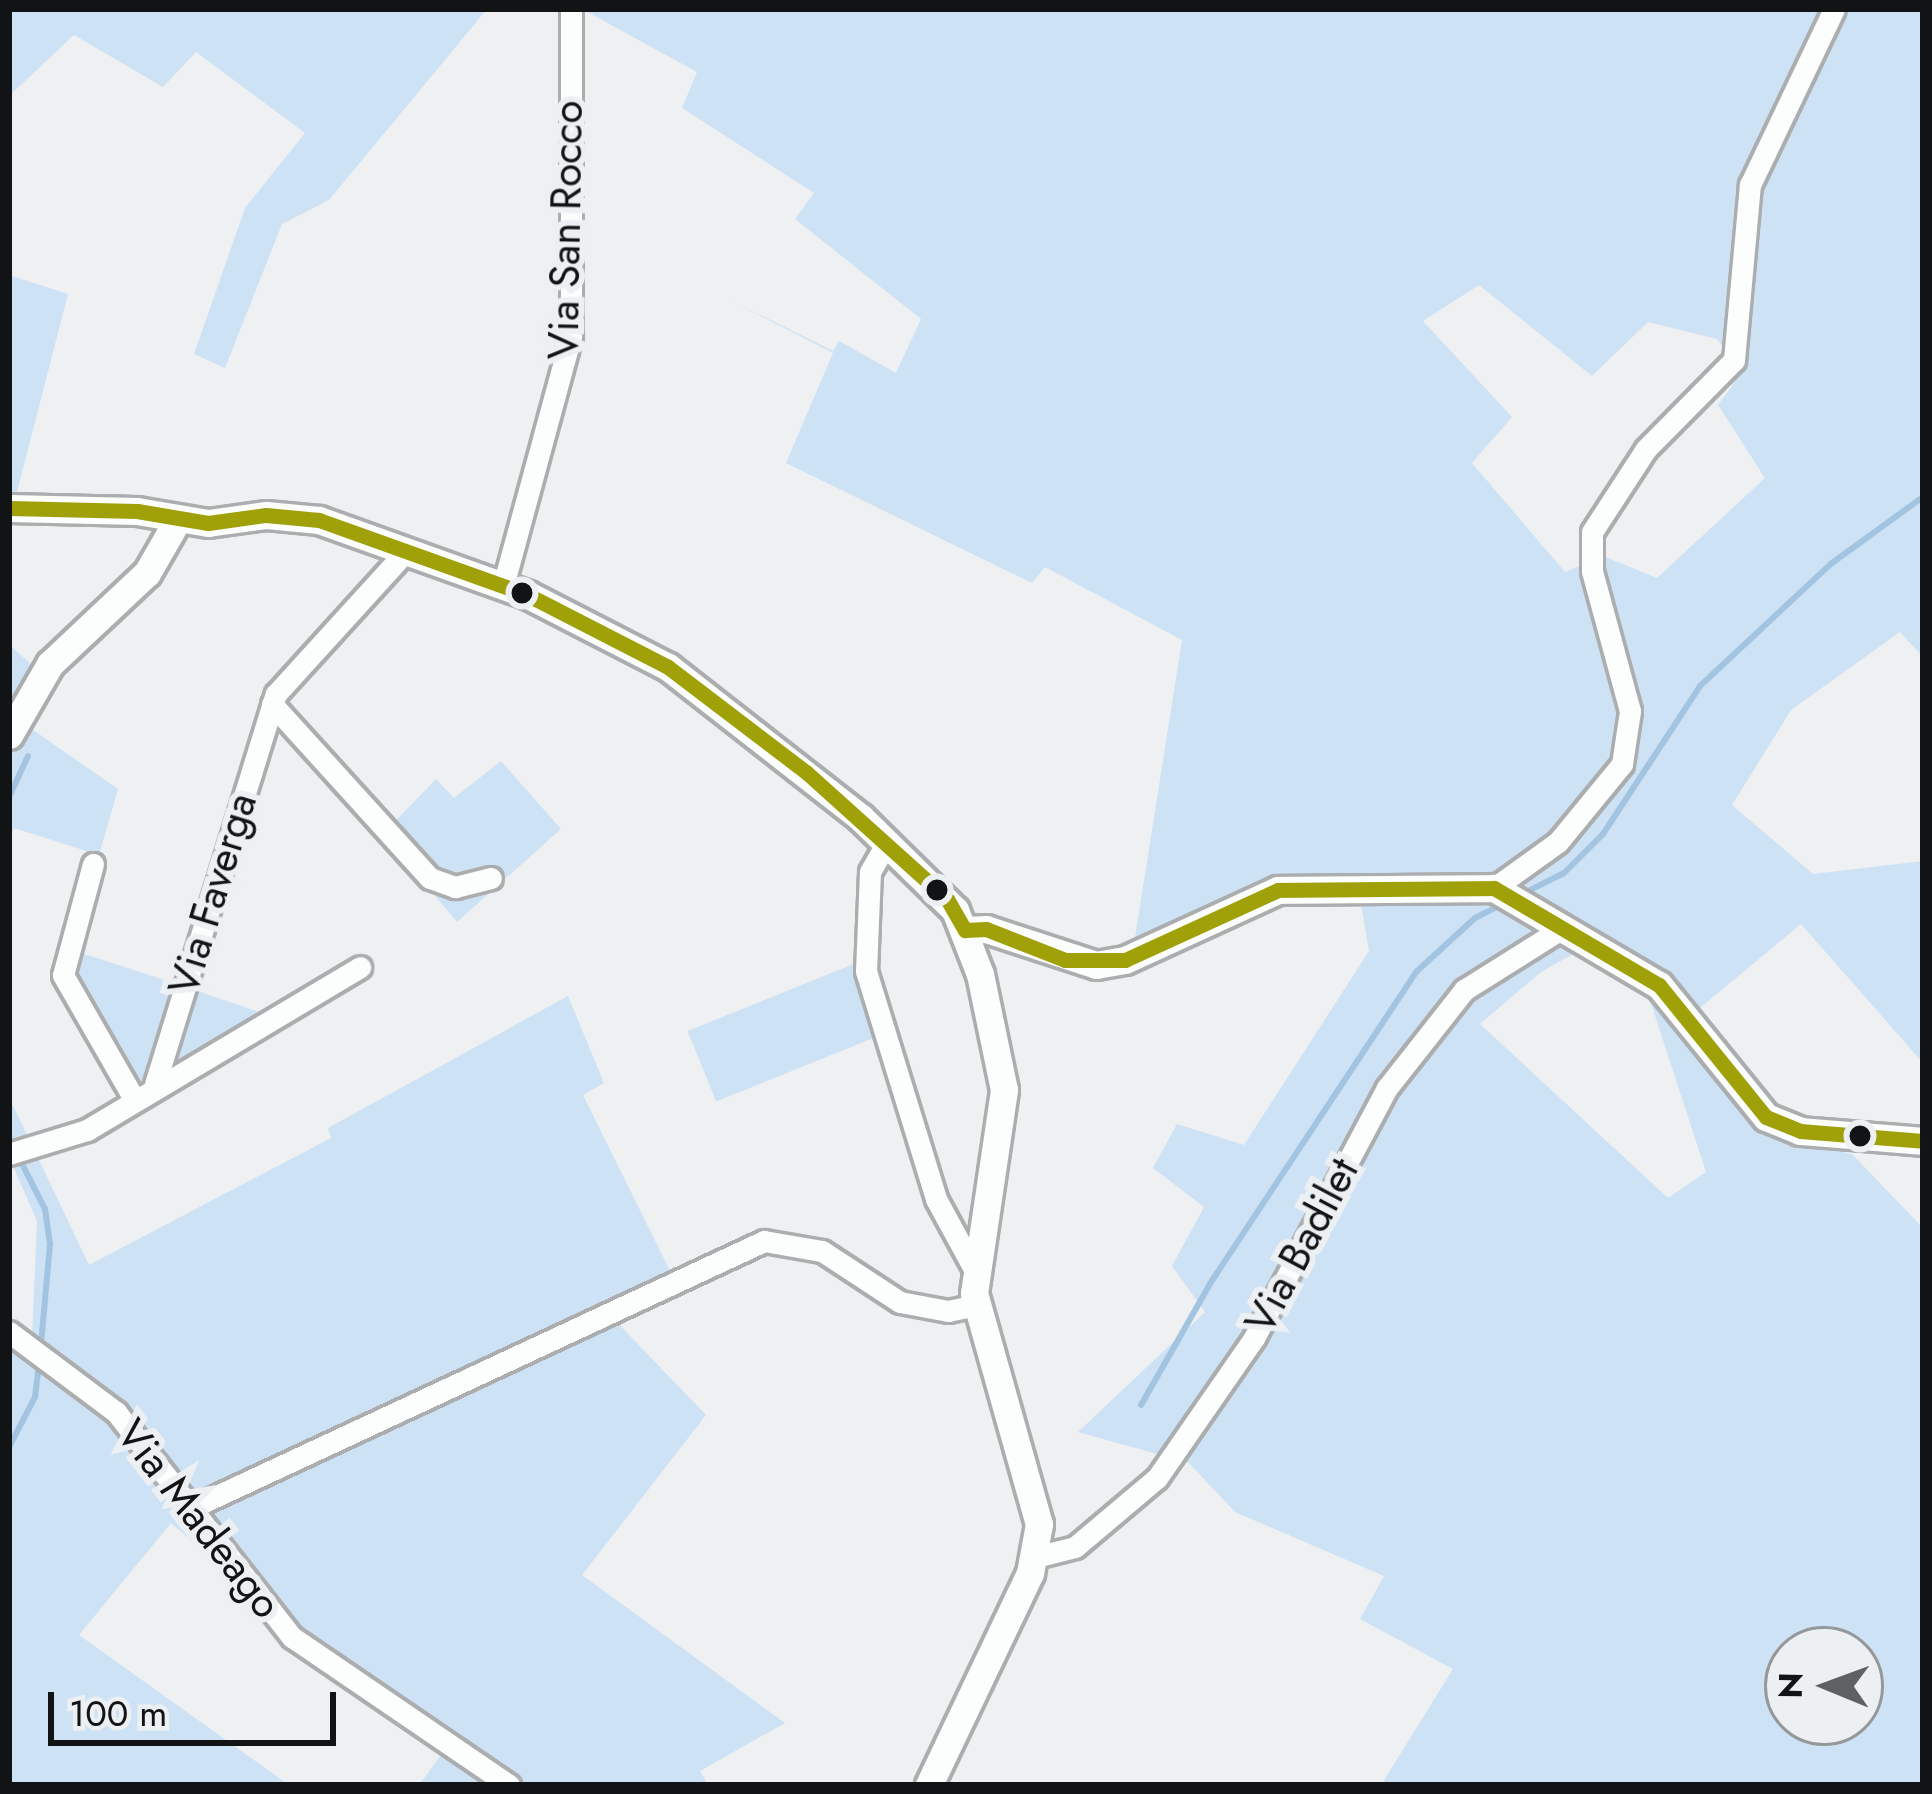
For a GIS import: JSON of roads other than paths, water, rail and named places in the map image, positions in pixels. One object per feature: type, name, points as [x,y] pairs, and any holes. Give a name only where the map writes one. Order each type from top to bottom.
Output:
[{"type":"street","name":"Via San Rocco","points":[[503,586],[572,337],[571,9]]},
{"type":"street","points":[[1494,887],[1558,842],[1622,764],[1630,711],[1592,571],[1592,532],[1646,449],[1734,360],[1750,185],[1834,9]]},
{"type":"street","points":[[9,508],[136,512],[177,521],[290,516],[407,550],[503,586],[668,667],[886,844],[946,899],[965,930],[1004,1090],[974,1269],[976,1305],[1037,1502],[1035,1557],[929,1785]]},
{"type":"street","points":[[9,735],[50,664],[147,573],[177,521]]},
{"type":"street","name":"Via Faverga","points":[[154,1084],[272,704],[287,676],[407,550]]},
{"type":"street","points":[[272,704],[430,878],[455,887],[491,878]]},
{"type":"street","points":[[886,844],[870,872],[866,971],[935,1198],[974,1269]]},
{"type":"street","points":[[93,864],[63,975],[134,1099]]},
{"type":"street","points":[[965,930],[1096,965],[1125,960],[1278,890],[1494,887],[1659,985],[1766,1118],[1800,1131],[1923,1142]]},
{"type":"street","name":"Via Badilet","points":[[1035,1557],[1075,1547],[1157,1478],[1253,1338],[1387,1088],[1464,990],[1564,927]]},
{"type":"street","points":[[9,1154],[61,1143],[154,1084],[360,968]]},
{"type":"street","points":[[191,1508],[764,1241],[822,1251],[900,1302],[948,1311],[976,1305]]},
{"type":"street","name":"Via Madeago","points":[[17,1338],[116,1412],[292,1637],[509,1785]]},
{"type":"waterway","points":[[1522,894],[1564,873],[1603,834],[1701,685],[1832,563],[1923,497]]},
{"type":"waterway","points":[[9,797],[28,756]]},
{"type":"waterway","points":[[1141,1405],[1213,1279],[1416,972],[1475,918],[1505,903]]},
{"type":"waterway","points":[[19,1158],[45,1209],[50,1244],[41,1345]]},
{"type":"waterway","points":[[9,1447],[35,1397],[39,1364]]}]
